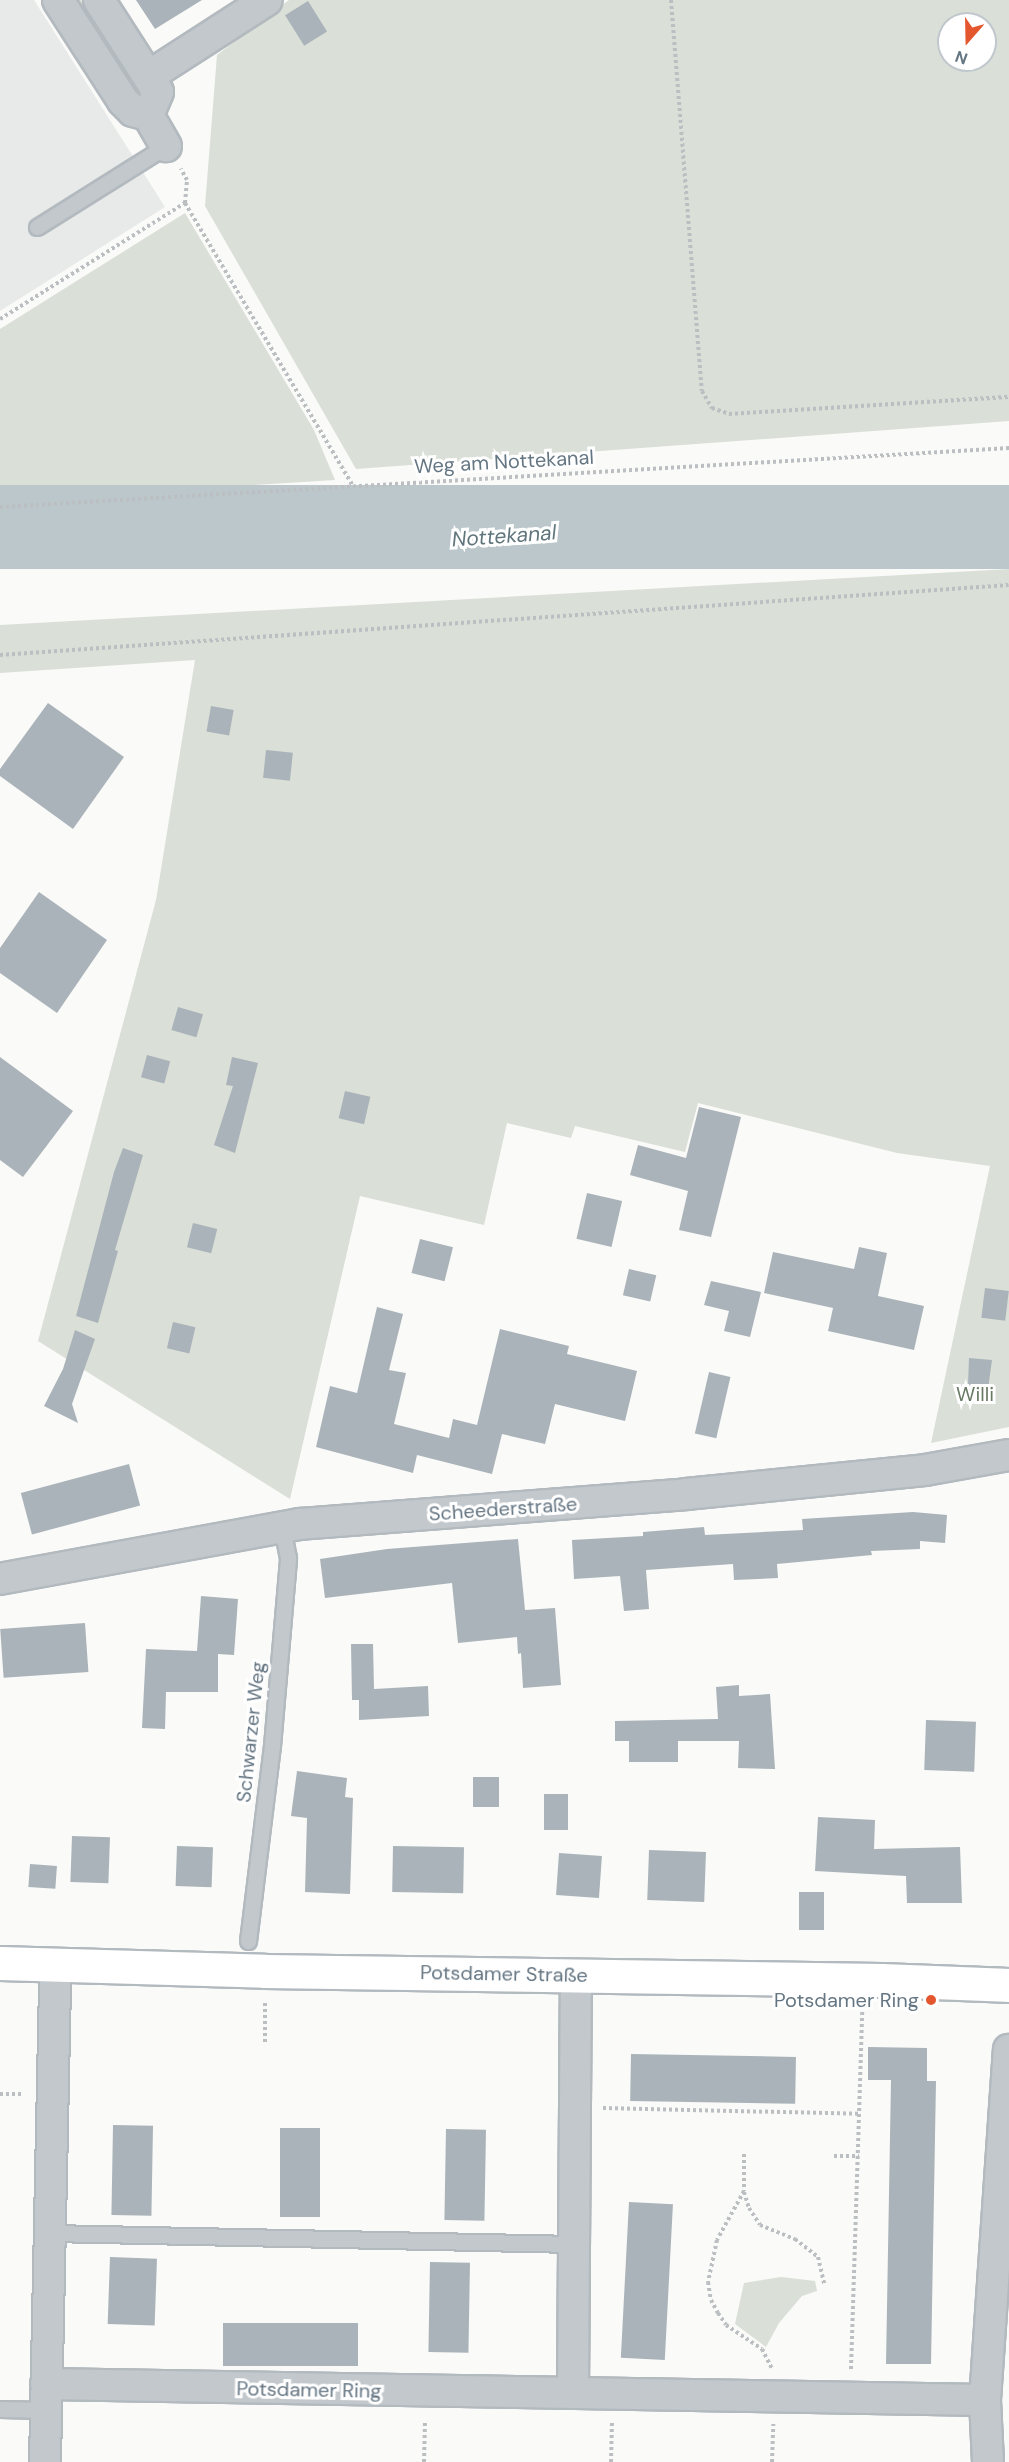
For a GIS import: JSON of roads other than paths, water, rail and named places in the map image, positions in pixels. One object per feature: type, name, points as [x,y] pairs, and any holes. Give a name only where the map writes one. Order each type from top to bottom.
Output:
[{"type":"main road","name":"Potsdamer Straße","points":[[0,1962],[265,1971],[1009,1984]]},
{"type":"street","points":[[58,0],[123,101],[133,111],[148,115],[166,146]]},
{"type":"street","points":[[99,0],[158,92],[148,115]]},
{"type":"street","points":[[149,76],[267,0]]},
{"type":"street","name":"Scheederstraße","points":[[0,1579],[282,1527],[550,1506],[851,1478],[925,1470],[1009,1455]]},
{"type":"street","points":[[45,2462],[55,1964]]},
{"type":"street","points":[[573,2392],[576,1975]]},
{"type":"street","points":[[995,2454],[985,2400],[1009,2050]]},
{"type":"street","name":"Potsdamer Ring","points":[[46,2397],[573,2392],[985,2400]]},
{"type":"lane","points":[[37,227],[166,146]]},
{"type":"lane","name":"Schwarzer Weg","points":[[248,1941],[273,1735],[288,1558],[282,1527]]},
{"type":"lane","points":[[49,2233],[573,2244]]},
{"type":"lane","points":[[0,2409],[46,2397]]},
{"type":"water","name":"Nottekanal","points":[[0,485],[1009,485],[1009,569],[0,569]]},
{"type":"place","name":"Potsdamer Ring","points":[[931,2000]]},
{"type":"park label","name":"Willi","points":[[975,1394]]}]
